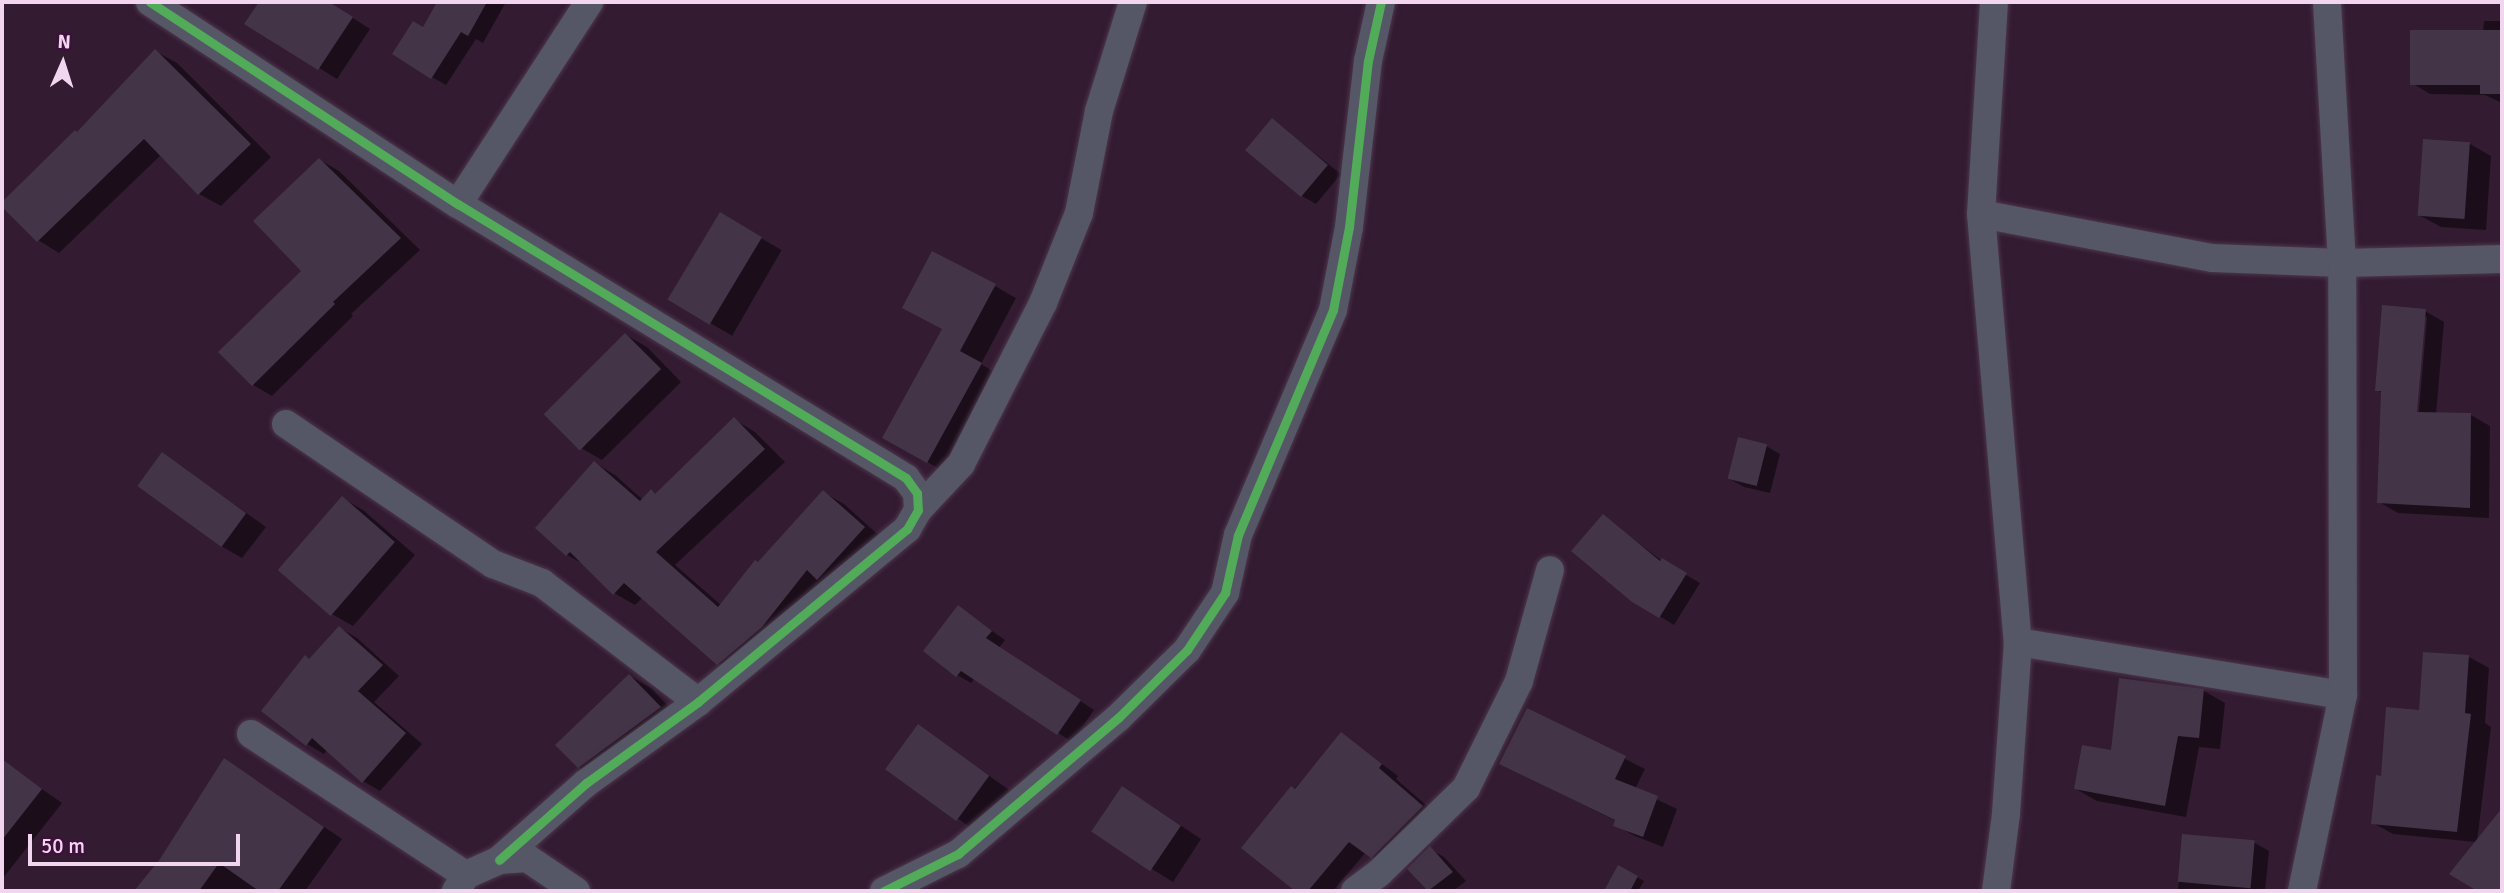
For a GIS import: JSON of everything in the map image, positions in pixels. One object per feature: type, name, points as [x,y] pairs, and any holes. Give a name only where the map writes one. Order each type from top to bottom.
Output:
[{"type":"street","points":[[150,2],[458,204],[906,478],[917,493],[918,510]]},
{"type":"street","points":[[458,204],[589,2]]},
{"type":"street","points":[[251,734],[461,883],[499,860],[586,783],[698,702],[907,529],[918,510],[961,464],[1043,303],[1079,213],[1099,111],[1133,2]]},
{"type":"street","points":[[884,891],[958,854],[1118,718],[1187,650],[1225,593],[1238,535],[1333,310],[1349,227],[1368,61],[1381,2]]},
{"type":"street","points":[[1994,2],[1981,214],[2018,642],[2006,814],[1996,891]]},
{"type":"street","points":[[2302,891],[2343,695],[2342,263],[2328,2]]},
{"type":"street","points":[[1981,214],[2212,258],[2342,263],[2502,259]]},
{"type":"street","points":[[286,424],[493,564],[542,583],[698,702]]},
{"type":"street","points":[[1355,891],[1379,873],[1465,788],[1519,681],[1550,570]]},
{"type":"street","points":[[2018,642],[2343,695]]},
{"type":"street","points":[[499,860],[527,858],[576,891]]},
{"type":"building","points":[[259,2],[329,2],[353,17],[318,70],[244,24]]},
{"type":"building","points":[[437,2],[487,2],[468,36],[461,32],[431,79],[392,54],[413,21],[423,27]]},
{"type":"building","points":[[2410,30],[2502,30],[2502,94],[2480,94],[2480,85],[2410,85]]},
{"type":"building","points":[[155,49],[251,144],[198,195],[144,139],[37,242],[2,207],[2,202],[75,130],[77,132]]},
{"type":"building","points":[[1272,118],[1328,165],[1301,197],[1245,150]]},
{"type":"building","points":[[2423,139],[2470,142],[2465,219],[2418,216]]},
{"type":"building","points":[[319,158],[401,238],[333,302],[335,304],[252,386],[218,352],[301,271],[253,221]]},
{"type":"building","points":[[720,212],[762,237],[709,325],[667,299]]},
{"type":"building","points":[[932,251],[996,284],[960,351],[982,363],[927,463],[882,438],[942,329],[902,308]]},
{"type":"building","points":[[2382,305],[2426,309],[2417,412],[2471,413],[2470,508],[2377,503],[2381,391],[2375,391]]},
{"type":"building","points":[[625,333],[661,369],[580,450],[544,414]]},
{"type":"building","points":[[734,417],[765,449],[656,552],[718,607],[755,560],[758,562],[823,490],[865,527],[817,580],[807,570],[762,627],[717,665],[624,583],[613,595],[570,552],[566,556],[535,528],[594,461],[640,501],[651,489],[655,494]]},
{"type":"building","points":[[1738,437],[1767,444],[1757,486],[1728,479]]},
{"type":"building","points":[[162,452],[246,513],[221,547],[137,486]]},
{"type":"building","points":[[342,496],[395,542],[331,616],[278,570]]},
{"type":"building","points":[[1603,514],[1660,561],[1662,558],[1687,573],[1659,618],[1632,602],[1571,551]]},
{"type":"building","points":[[958,605],[992,631],[986,638],[1081,700],[1057,735],[961,671],[956,677],[923,651]]},
{"type":"building","points":[[339,626],[383,665],[358,691],[406,733],[362,783],[312,738],[306,746],[261,711],[305,655],[309,659]]},
{"type":"building","points":[[2423,652],[2469,655],[2465,713],[2471,714],[2457,832],[2371,824],[2376,775],[2381,776],[2386,707],[2419,710]]},
{"type":"building","points":[[629,674],[661,707],[578,768],[555,745]]},
{"type":"building","points":[[2119,678],[2204,689],[2199,738],[2178,736],[2165,806],[2074,789],[2082,745],[2111,750]]},
{"type":"building","points":[[1527,708],[1626,756],[1615,779],[1658,796],[1643,837],[1613,826],[1615,820],[1499,764]]},
{"type":"building","points":[[918,724],[989,776],[956,821],[885,769]]},
{"type":"building","points":[[1341,732],[1382,764],[1379,768],[1423,806],[1371,858],[1349,842],[1308,891],[1295,891],[1241,848],[1291,786],[1295,789]]},
{"type":"building","points":[[224,758],[324,827],[278,891],[259,891],[219,863],[199,891],[134,891],[160,859]]},
{"type":"building","points":[[2,759],[42,789],[2,840]]},
{"type":"building","points":[[1122,786],[1181,826],[1150,871],[1091,832]]},
{"type":"building","points":[[2502,808],[2502,891],[2477,891],[2449,874]]},
{"type":"building","points":[[2182,834],[2255,840],[2251,888],[2178,882]]},
{"type":"building","points":[[1430,846],[1453,872],[1428,891],[1407,869]]},
{"type":"building","points":[[1618,865],[1638,876],[1630,891],[1604,891]]},
{"type":"cycle path","points":[[150,2],[458,204],[906,478],[917,493],[918,510],[907,529],[698,702],[586,783],[499,860]]},
{"type":"cycle path","points":[[884,891],[958,854],[1118,718],[1187,650],[1225,593],[1238,535],[1333,310],[1349,227],[1368,61],[1381,2]]}]
